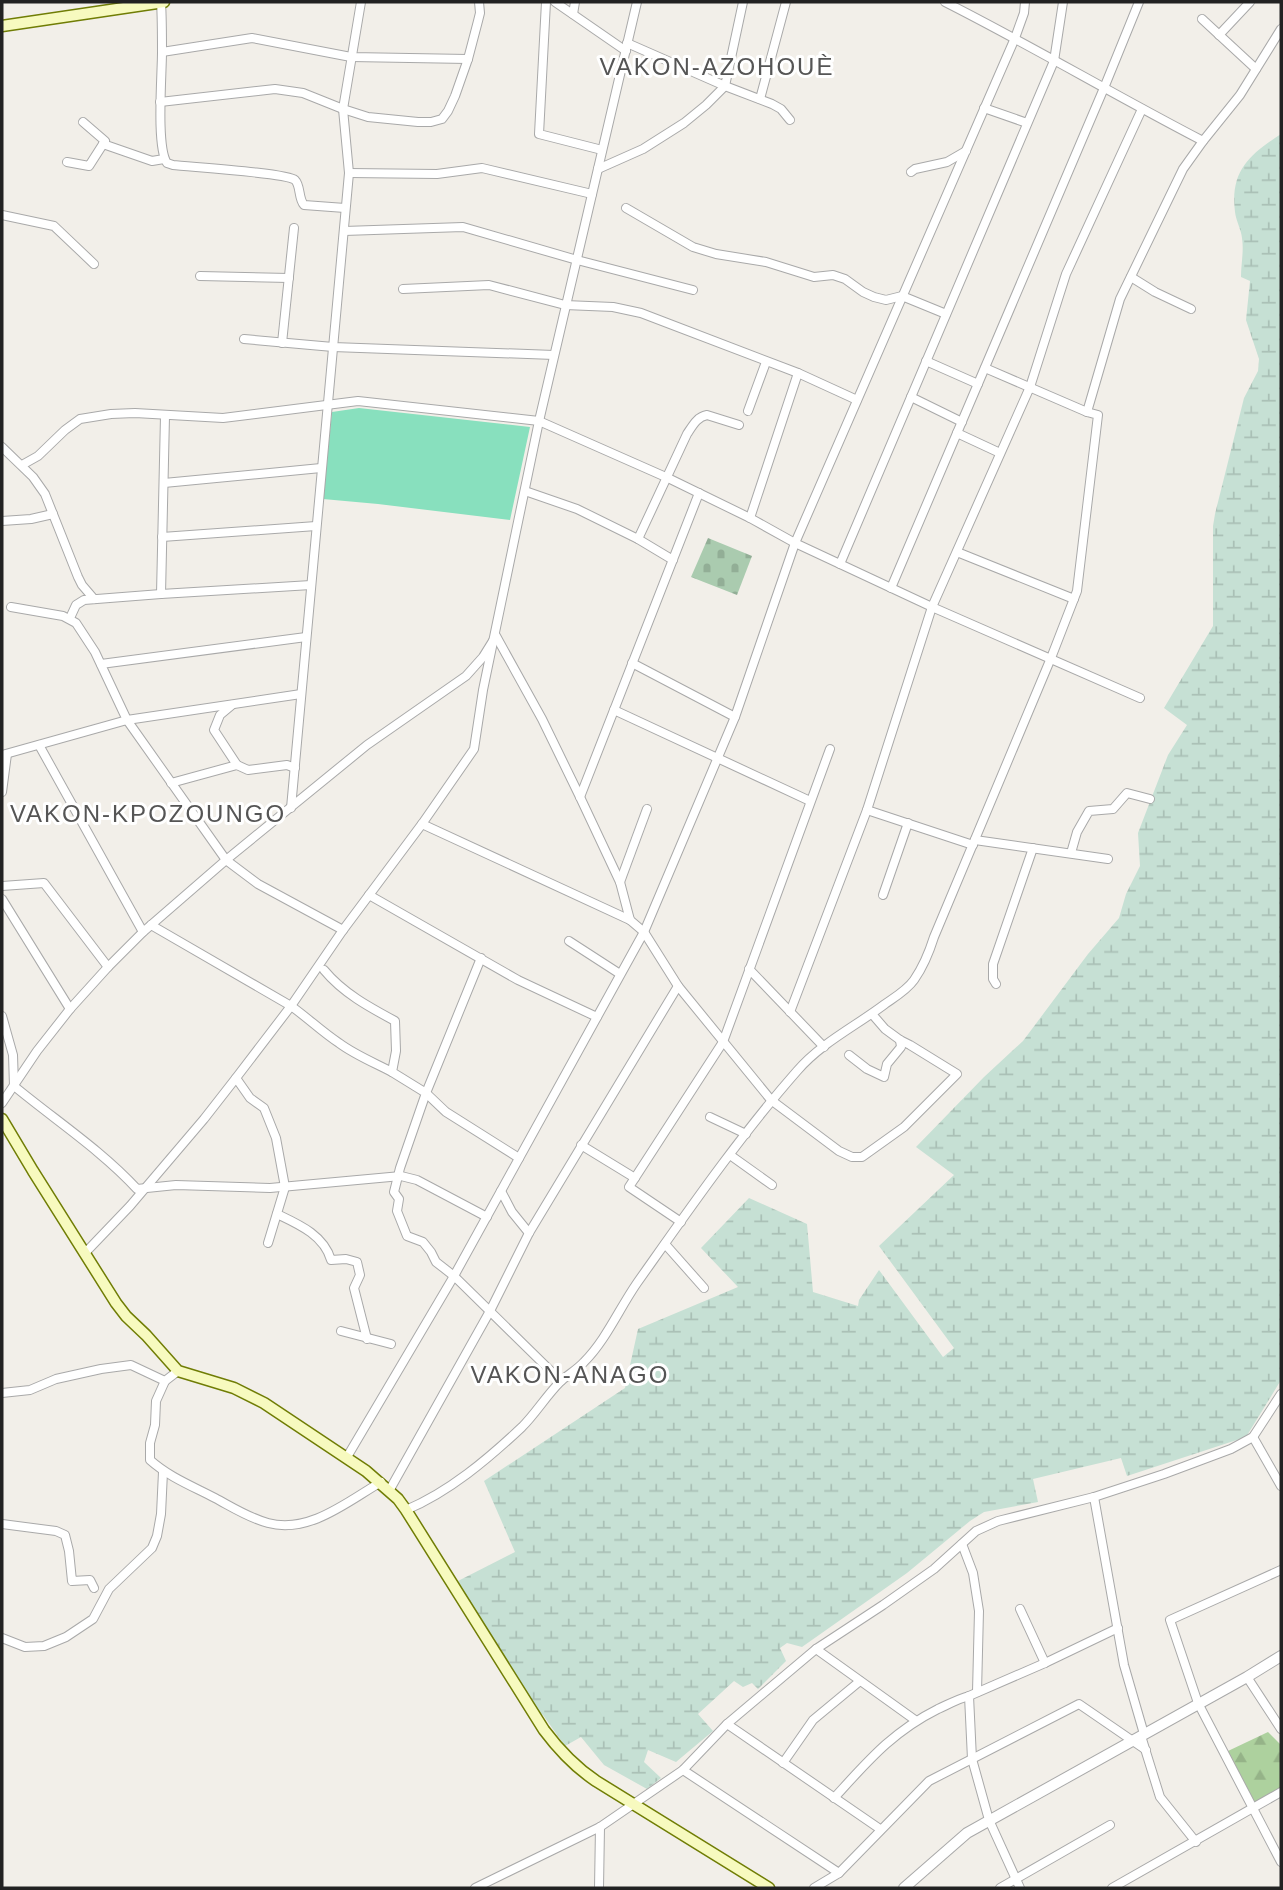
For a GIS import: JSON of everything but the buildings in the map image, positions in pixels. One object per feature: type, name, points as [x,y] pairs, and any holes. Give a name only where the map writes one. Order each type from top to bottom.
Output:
[{"type":"main road","points":[[2,26],[162,2]]},
{"type":"main road","points":[[2,1119],[126,1316],[178,1371],[246,1394],[291,1420],[380,1482],[406,1510],[555,1744],[584,1773],[769,1888]]},
{"type":"street","points":[[162,2],[160,102],[164,159],[167,163],[292,178],[298,184],[304,205],[345,208]]},
{"type":"street","points":[[291,807],[349,173],[342,109],[361,2]]},
{"type":"street","points":[[160,102],[275,89],[303,93],[368,117],[418,122],[442,119],[452,103],[467,61],[478,21],[479,2]]},
{"type":"street","points":[[546,2],[539,134],[603,150]]},
{"type":"street","points":[[555,2],[626,47],[760,99],[781,109],[790,120]]},
{"type":"street","points":[[573,14],[575,2]]},
{"type":"street","points":[[85,1254],[144,1190],[236,1078],[291,1006],[474,749],[483,690],[554,355],[637,2]]},
{"type":"street","points":[[598,169],[643,149],[684,123],[725,86],[743,2]]},
{"type":"street","points":[[760,99],[786,2]]},
{"type":"street","points":[[945,2],[1203,141]]},
{"type":"street","points":[[347,1457],[454,1276],[644,932],[735,717],[795,543],[1015,38],[1025,2]]},
{"type":"street","points":[[840,564],[1054,61],[1063,2]]},
{"type":"street","points":[[891,588],[1139,2]]},
{"type":"street","points":[[1219,35],[1250,2]]},
{"type":"street","points":[[1202,19],[1256,69]]},
{"type":"street","points":[[1087,412],[1121,299],[1183,169],[1240,95],[1281,29]]},
{"type":"street","points":[[162,52],[251,38],[351,58],[467,61]]},
{"type":"street","points":[[984,108],[1027,123]]},
{"type":"street","points":[[790,1012],[867,810],[932,607],[1030,387],[1066,274],[1142,109]]},
{"type":"street","points":[[66,162],[89,166],[105,141],[83,121]]},
{"type":"street","points":[[103,144],[152,161],[164,159]]},
{"type":"street","points":[[911,172],[947,162],[966,151]]},
{"type":"street","points":[[349,173],[437,174],[482,168],[592,194]]},
{"type":"street","points":[[626,208],[693,247],[716,254],[766,262],[814,277],[833,275],[845,279],[863,292],[886,300],[902,296],[946,314]]},
{"type":"street","points":[[2,215],[54,226],[94,264]]},
{"type":"street","points":[[344,231],[463,227],[693,290]]},
{"type":"street","points":[[282,342],[294,228]]},
{"type":"street","points":[[200,276],[289,278]]},
{"type":"street","points":[[1131,276],[1155,292],[1191,309]]},
{"type":"street","points":[[404,289],[489,285],[565,305],[613,307],[641,313],[798,373],[857,400]]},
{"type":"street","points":[[244,339],[333,347],[554,355]]},
{"type":"street","points":[[748,411],[766,362]]},
{"type":"street","points":[[926,362],[978,384]]},
{"type":"street","points":[[406,1510],[435,1496],[487,1456],[523,1426],[561,1381],[584,1362],[665,1244],[771,1100],[802,1065],[838,1035],[903,992],[929,954],[1077,591],[1098,415],[985,368]]},
{"type":"street","points":[[750,518],[798,373]]},
{"type":"street","points":[[911,397],[962,422]]},
{"type":"street","points":[[22,465],[38,457],[80,419],[96,416],[135,413],[223,418],[358,401],[540,421],[668,478],[795,543],[932,607],[1140,698]]},
{"type":"street","points":[[638,539],[695,421],[707,415],[739,425]]},
{"type":"street","points":[[161,594],[165,416]]},
{"type":"street","points":[[957,433],[1000,453]]},
{"type":"street","points":[[3,451],[22,465],[37,482],[48,500],[82,585],[94,599]]},
{"type":"street","points":[[163,482],[321,468]]},
{"type":"street","points":[[525,491],[577,509],[638,539],[673,561]]},
{"type":"street","points":[[580,797],[699,494]]},
{"type":"street","points":[[2,521],[32,519],[52,514]]},
{"type":"street","points":[[162,537],[316,526]]},
{"type":"street","points":[[957,552],[1074,599]]},
{"type":"street","points":[[70,618],[76,604],[84,600],[311,585]]},
{"type":"street","points":[[11,607],[70,618],[88,640],[127,720],[226,860],[258,884],[343,930]]},
{"type":"street","points":[[496,636],[542,719],[621,882],[630,920]]},
{"type":"street","points":[[2,1103],[37,1051],[70,1009],[143,932],[226,860],[372,741],[466,676],[483,657],[496,636]]},
{"type":"street","points":[[101,664],[306,637]]},
{"type":"street","points":[[632,663],[735,717]]},
{"type":"street","points":[[2,792],[4,755],[127,720],[301,694]]},
{"type":"street","points":[[234,704],[220,715],[214,730],[237,765],[248,770],[287,765],[295,768]]},
{"type":"street","points":[[614,710],[810,800]]},
{"type":"street","points":[[39,744],[143,932]]},
{"type":"street","points":[[681,1222],[629,1187],[723,1041],[830,749]]},
{"type":"street","points":[[171,783],[237,765]]},
{"type":"street","points":[[1071,853],[1077,832],[1089,811],[1113,808],[1127,793],[1150,799]]},
{"type":"street","points":[[621,882],[647,808]]},
{"type":"street","points":[[867,810],[974,843],[1108,859]]},
{"type":"street","points":[[422,824],[630,920],[644,932],[678,986],[771,1100],[839,1151],[852,1157],[862,1157],[904,1127],[957,1074],[885,1030],[872,1014]]},
{"type":"street","points":[[883,895],[908,824]]},
{"type":"street","points":[[996,984],[993,979],[993,964],[1033,848]]},
{"type":"street","points":[[2,886],[44,883],[108,967]]},
{"type":"street","points":[[369,895],[518,980],[597,1017]]},
{"type":"street","points":[[2,898],[70,1009]]},
{"type":"street","points":[[152,925],[291,1006],[341,1045],[426,1093],[446,1112],[520,1158]]},
{"type":"street","points":[[569,941],[621,974]]},
{"type":"street","points":[[481,958],[426,1093],[398,1176],[394,1192],[399,1199],[397,1211],[407,1236],[423,1242],[436,1262],[454,1276],[561,1381]]},
{"type":"street","points":[[749,969],[824,1047]]},
{"type":"street","points":[[324,970],[334,982],[369,1007],[395,1021],[396,1051],[392,1072]]},
{"type":"street","points":[[389,1490],[490,1311],[529,1233],[678,986]]},
{"type":"street","points":[[2,1016],[13,1055],[14,1086],[124,1174],[137,1189],[176,1185],[270,1188],[398,1176],[417,1180],[487,1217]]},
{"type":"street","points":[[849,1055],[867,1069],[884,1077],[887,1064],[901,1047],[900,1040]]},
{"type":"street","points":[[236,1078],[250,1098],[264,1108],[276,1138],[285,1187],[268,1243]]},
{"type":"street","points":[[710,1117],[746,1134]]},
{"type":"street","points":[[581,1145],[635,1178]]},
{"type":"street","points":[[730,1155],[772,1185]]},
{"type":"street","points":[[501,1191],[512,1212],[529,1233]]},
{"type":"street","points":[[277,1214],[307,1228],[329,1252],[331,1260],[346,1259],[357,1262],[360,1275],[354,1288],[367,1339]]},
{"type":"street","points":[[665,1244],[704,1288]]},
{"type":"street","points":[[341,1331],[391,1344]]},
{"type":"street","points":[[2,1394],[30,1390],[56,1379],[131,1365],[165,1381]]},
{"type":"street","points":[[178,1371],[165,1381],[156,1401],[155,1425],[149,1453],[150,1460],[163,1472],[252,1517],[271,1524],[292,1526],[316,1520],[380,1482]]},
{"type":"street","points":[[475,1888],[600,1827],[634,1805],[683,1770],[727,1724],[816,1649],[914,1583],[976,1531],[998,1521],[1094,1497],[1231,1449],[1253,1437],[1281,1394]]},
{"type":"street","points":[[1253,1437],[1281,1486]]},
{"type":"street","points":[[2,1638],[25,1647],[44,1646],[66,1637],[93,1619],[109,1590],[152,1548],[161,1514],[163,1472]]},
{"type":"street","points":[[1094,1497],[1139,1737],[1160,1797],[1196,1842]]},
{"type":"street","points":[[2,1524],[56,1531],[65,1535],[72,1581],[90,1580],[94,1588]]},
{"type":"street","points":[[962,1544],[974,1573],[979,1611],[972,1759],[989,1820],[1020,1888]]},
{"type":"street","points":[[1281,1570],[1170,1620],[1198,1703],[1281,1862]]},
{"type":"street","points":[[1020,1609],[1045,1663]]},
{"type":"street","points":[[834,1798],[878,1749],[915,1720],[1118,1628]]},
{"type":"street","points":[[816,1649],[915,1720]]},
{"type":"street","points":[[904,1888],[959,1839],[989,1820],[1281,1656]]},
{"type":"street","points":[[1247,1677],[1281,1728]]},
{"type":"street","points":[[783,1763],[813,1720],[860,1681]]},
{"type":"street","points":[[814,1888],[839,1873],[929,1781],[1079,1704],[1139,1737]]},
{"type":"street","points":[[727,1724],[880,1829]]},
{"type":"street","points":[[683,1770],[839,1873]]},
{"type":"street","points":[[1112,1888],[1281,1792]]},
{"type":"street","points":[[1000,1888],[1110,1825]]},
{"type":"street","points":[[599,1888],[600,1827]]},
{"type":"green space","points":[[1281,134],[1281,1380],[1246,1437],[1127,1476],[1121,1458],[1033,1479],[1038,1502],[984,1512],[907,1573],[802,1647],[787,1643],[780,1648],[786,1661],[758,1689],[752,1683],[743,1687],[734,1681],[698,1714],[713,1731],[676,1762],[648,1750],[644,1762],[661,1778],[647,1789],[604,1765],[581,1737],[565,1746],[543,1715],[536,1710],[498,1652],[458,1581],[515,1552],[484,1481],[625,1388],[638,1329],[738,1287],[701,1248],[749,1198],[807,1224],[813,1292],[858,1306],[859,1300],[879,1270],[943,1357],[954,1348],[879,1246],[954,1175],[916,1147],[1023,1041],[1088,954],[1119,918],[1126,894],[1140,866],[1138,833],[1168,755],[1187,725],[1164,708],[1213,626],[1215,514],[1244,398],[1258,371],[1259,359],[1246,320],[1250,281],[1241,277],[1243,243],[1235,212],[1236,185],[1251,157]]},
{"type":"green space","points":[[359,408],[530,427],[510,520],[323,499],[332,412]]},
{"type":"green space","points":[[708,538],[752,556],[737,595],[691,577]]},
{"type":"green space","points":[[1268,1732],[1281,1745],[1281,1788],[1255,1803],[1228,1751]]},
{"type":"district","name":"VAKON-AZOHOUÈ","points":[[717,66]]},
{"type":"district","name":"VAKON-KPOZOUNGO","points":[[148,813]]},
{"type":"district","name":"VAKON-ANAGO","points":[[570,1374]]}]
